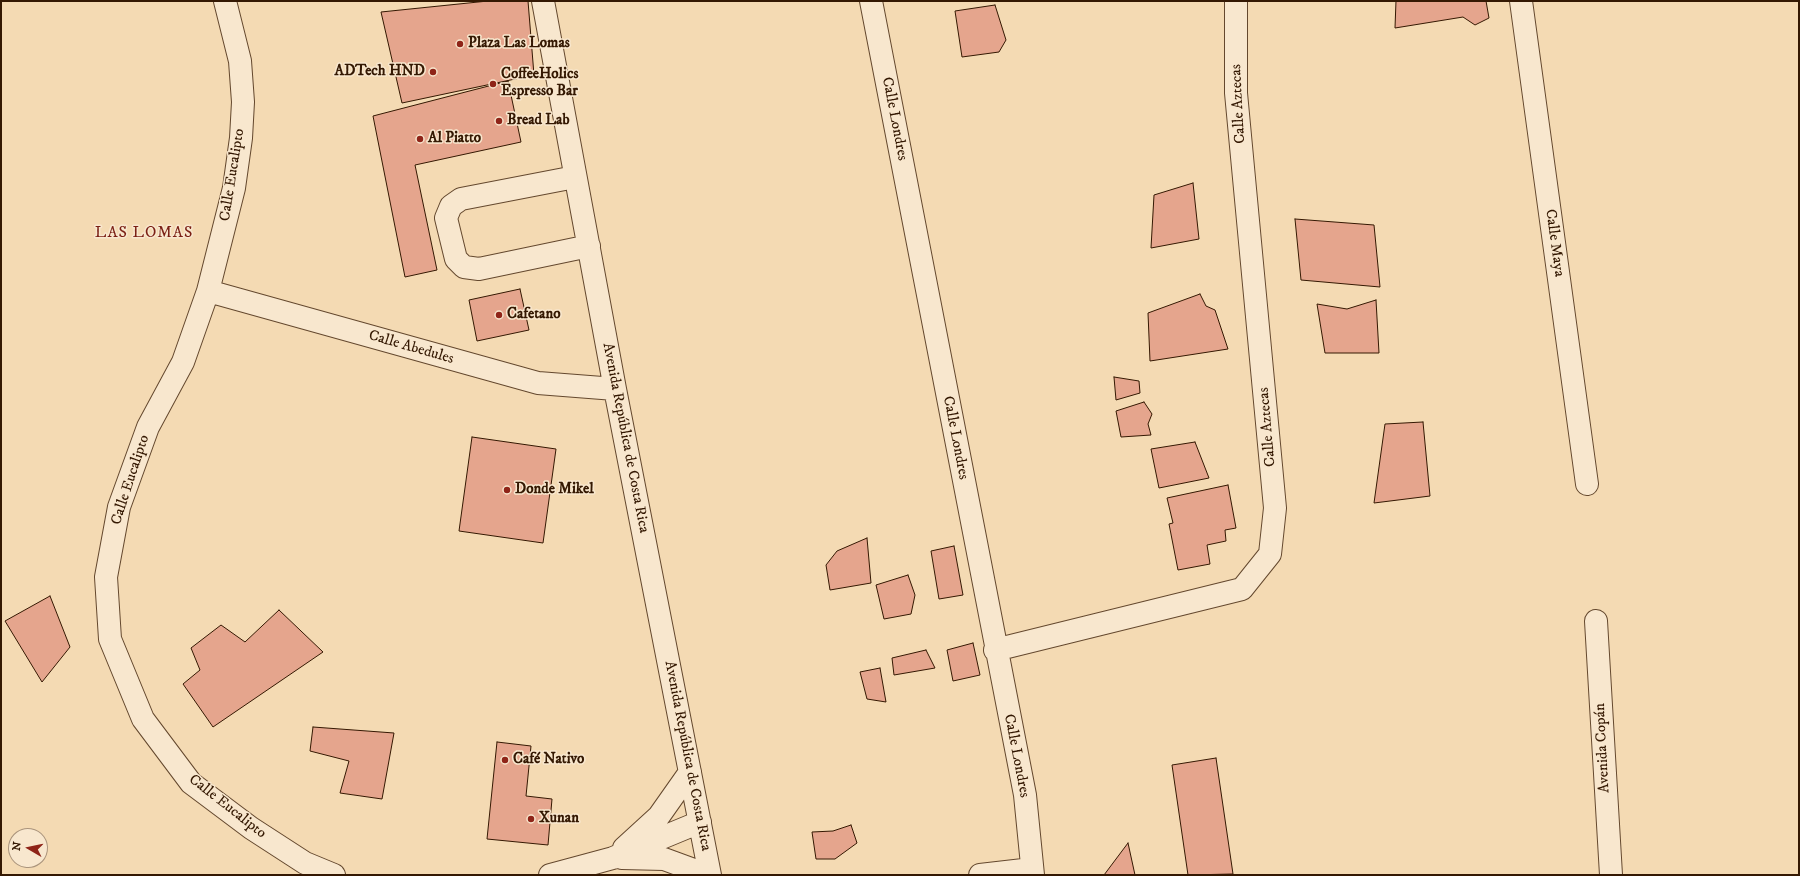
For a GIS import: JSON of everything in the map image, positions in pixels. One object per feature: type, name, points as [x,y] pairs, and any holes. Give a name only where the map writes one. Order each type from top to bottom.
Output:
[{"type":"street","name":"Calle Eucalipto","points":[[225,1],[240,61],[243,102],[241,138],[234,188],[208,291],[183,362],[148,426],[119,507],[106,577],[110,639],[143,719],[191,783],[250,828],[305,863],[334,875]]},
{"type":"street","name":"Avenida República de Costa Rica","points":[[543,1],[615,389],[710,875]]},
{"type":"street","name":"Calle Londres","points":[[871,1],[995,650],[1025,795],[1033,872]]},
{"type":"street","name":"Calle Aztecas","points":[[995,650],[1242,589],[1270,554],[1275,508],[1236,93],[1236,1]]},
{"type":"street","name":"Calle Maya","points":[[1521,1],[1587,484]]},
{"type":"street","points":[[576,178],[461,199],[451,206],[446,218],[456,259],[464,267],[479,269],[589,246]]},
{"type":"street","name":"Calle Abedules","points":[[208,291],[538,383],[615,389]]},
{"type":"street","name":"Avenida Copán","points":[[1596,621],[1610,875]]},
{"type":"street","points":[[613,858],[659,816],[690,772]]},
{"type":"street","points":[[550,875],[613,858],[700,822]]},
{"type":"street","points":[[613,858],[664,859],[694,870],[699,875]]},
{"type":"street","points":[[980,875],[1033,872]]},
{"type":"building","name":"Plaza Las Lomas","points":[[488,1],[528,1],[534,75],[402,103],[381,12]]},
{"type":"building","points":[[1396,1],[1486,1],[1489,18],[1475,25],[1463,17],[1395,28]]},
{"type":"building","points":[[995,5],[1006,40],[999,52],[962,57],[955,11]]},
{"type":"building","points":[[508,81],[521,142],[415,165],[437,270],[405,277],[373,116]]},
{"type":"building","points":[[1193,183],[1199,239],[1151,248],[1154,195]]},
{"type":"building","points":[[1295,219],[1374,225],[1380,287],[1301,280]]},
{"type":"building","name":"Cafetano","points":[[520,289],[529,330],[477,341],[469,300]]},
{"type":"building","points":[[1200,294],[1206,306],[1215,310],[1228,349],[1150,361],[1148,313]]},
{"type":"building","points":[[1376,300],[1379,353],[1325,353],[1317,304],[1347,309]]},
{"type":"building","points":[[1114,377],[1139,381],[1140,393],[1116,400]]},
{"type":"building","points":[[1144,402],[1152,414],[1148,424],[1151,435],[1121,437],[1116,411]]},
{"type":"building","points":[[1423,422],[1430,496],[1374,503],[1385,424]]},
{"type":"building","name":"Donde Mikel","points":[[472,437],[556,449],[543,543],[459,531]]},
{"type":"building","points":[[1195,442],[1209,478],[1159,488],[1151,449]]},
{"type":"building","points":[[1228,485],[1236,528],[1225,530],[1226,541],[1207,545],[1210,564],[1178,570],[1169,524],[1173,523],[1167,498]]},
{"type":"building","points":[[867,538],[871,583],[830,590],[826,565],[837,551]]},
{"type":"building","points":[[954,546],[963,595],[939,599],[931,551]]},
{"type":"building","points":[[908,575],[915,595],[911,614],[884,619],[876,585]]},
{"type":"building","points":[[50,596],[70,647],[42,682],[5,621]]},
{"type":"building","points":[[279,610],[323,652],[213,727],[183,684],[200,670],[191,648],[221,625],[245,642]]},
{"type":"building","points":[[973,643],[980,675],[953,681],[947,650]]},
{"type":"building","points":[[926,650],[935,668],[894,675],[892,658]]},
{"type":"building","points":[[880,668],[886,702],[867,699],[860,672]]},
{"type":"building","points":[[313,727],[394,733],[382,799],[340,793],[349,761],[310,751]]},
{"type":"building","points":[[497,742],[531,746],[526,796],[552,799],[548,845],[487,839]]},
{"type":"building","points":[[1216,758],[1233,874],[1188,875],[1172,765]]},
{"type":"building","points":[[851,825],[857,843],[835,859],[816,859],[812,832],[833,831]]},
{"type":"building","points":[[1128,843],[1135,875],[1104,875]]},
{"type":"place","name":"Plaza Las Lomas","points":[[460,44]]},
{"type":"place","name":"ADTech HND","points":[[433,72]]},
{"type":"place","name":"CoffeeHolics Espresso Bar","points":[[493,84]]},
{"type":"place","name":"Bread Lab","points":[[499,121]]},
{"type":"place","name":"Al Piatto","points":[[420,139]]},
{"type":"place","name":"Cafetano","points":[[499,315]]},
{"type":"place","name":"Donde Mikel","points":[[507,490]]},
{"type":"place","name":"Café Nativo","points":[[505,760]]},
{"type":"place","name":"Xunan","points":[[531,819]]},
{"type":"district","name":"LAS LOMAS","points":[[144,234]]}]
